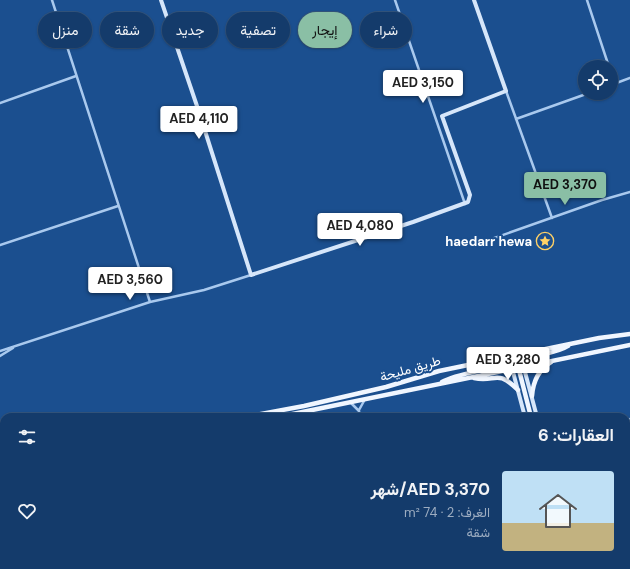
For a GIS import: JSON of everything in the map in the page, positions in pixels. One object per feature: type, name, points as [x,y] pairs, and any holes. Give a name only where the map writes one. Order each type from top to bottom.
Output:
[{"type":"main road","points":[[162,0],[251,275],[465,204],[469,201],[470,195],[442,116],[506,91],[474,0]]},
{"type":"main road","name":"طريق مليحة","points":[[299,413],[513,369],[517,361],[570,345],[630,334]]},
{"type":"main road","name":"طريق مليحة","points":[[266,413],[304,406],[386,387],[439,371],[517,361],[553,361],[630,346]]},
{"type":"main road","points":[[437,384],[459,374],[517,361]]},
{"type":"main road","points":[[517,361],[532,396],[536,413]]},
{"type":"main road","points":[[517,361],[530,413]]},
{"type":"main road","points":[[532,396],[537,377],[543,368],[553,361]]},
{"type":"main road","points":[[513,369],[524,413]]},
{"type":"main road","points":[[473,377],[481,379],[499,377],[507,380],[518,390]]},
{"type":"street","points":[[52,0],[150,302]]},
{"type":"street","points":[[395,0],[465,204]]},
{"type":"street","points":[[587,0],[608,60]]},
{"type":"street","points":[[0,103],[76,76]]},
{"type":"street","points":[[618,83],[630,78]]},
{"type":"street","points":[[506,91],[552,218]]},
{"type":"street","points":[[516,119],[578,97]]},
{"type":"street","points":[[483,242],[602,200],[630,192]]},
{"type":"street","points":[[0,245],[118,206]]},
{"type":"street","points":[[0,351],[150,302],[204,290],[251,275]]},
{"type":"street","points":[[0,356],[15,347]]},
{"type":"street","points":[[359,413],[361,404],[366,399]]},
{"type":"street","points":[[350,403],[359,410]]},
{"type":"place","name":"haedarr hewa","points":[[545,241]]}]
